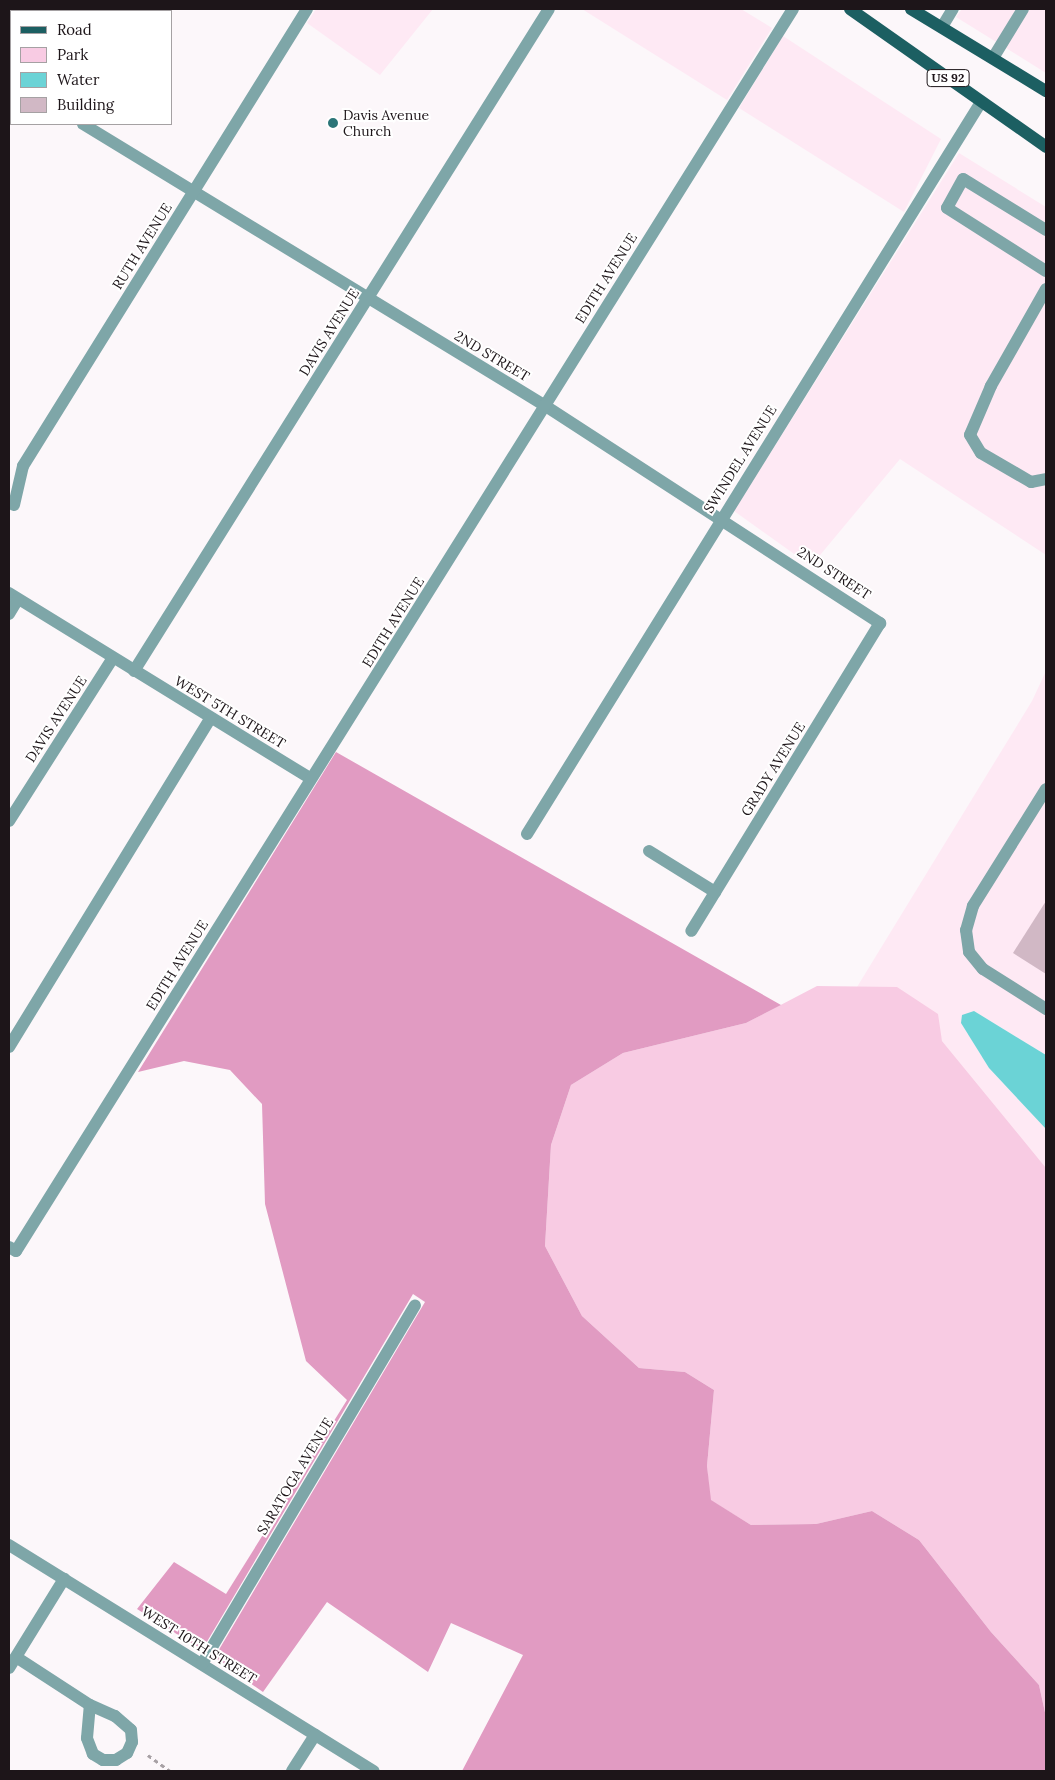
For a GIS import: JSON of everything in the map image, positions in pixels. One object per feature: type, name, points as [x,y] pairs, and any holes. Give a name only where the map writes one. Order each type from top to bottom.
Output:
[{"type":"main road","name":"US 92","points":[[850,9],[1046,146]]},
{"type":"main road","name":"US 92","points":[[911,9],[1046,91]]},
{"type":"street","name":"RUTH AVENUE","points":[[14,505],[23,466],[308,9]]},
{"type":"street","name":"DAVIS AVENUE","points":[[134,671],[549,9]]},
{"type":"street","name":"EDITH AVENUE","points":[[13,1249],[793,9]]},
{"type":"street","points":[[942,27],[953,9]]},
{"type":"street","points":[[993,58],[1023,9]]},
{"type":"street","name":"SWINDEL AVENUE","points":[[527,834],[720,518],[981,102]]},
{"type":"street","name":"2ND STREET","points":[[85,125],[544,405],[880,622]]},
{"type":"street","points":[[1046,230],[964,179],[947,208],[1046,271]]},
{"type":"street","points":[[1046,290],[992,386],[970,435],[980,452],[989,458],[1031,482],[1046,479]]},
{"type":"street","points":[[9,614],[13,596],[113,658]]},
{"type":"street","name":"GRADY AVENUE","points":[[691,930],[880,622]]},
{"type":"street","name":"DAVIS AVENUE","points":[[9,821],[113,658]]},
{"type":"street","name":"WEST 5TH STREET","points":[[113,658],[310,778]]},
{"type":"street","points":[[9,1047],[210,718]]},
{"type":"street","points":[[1046,789],[972,906],[966,930],[969,952],[982,970],[1046,1009]]},
{"type":"street","points":[[649,851],[715,892]]},
{"type":"street","name":"SARATOGA AVENUE","points":[[202,1664],[415,1305]]},
{"type":"street","name":"WEST 10TH STREET","points":[[9,1545],[374,1771]]},
{"type":"street","points":[[9,1668],[64,1579]]},
{"type":"street","points":[[16,1657],[90,1705],[115,1716],[131,1730],[127,1753],[116,1760],[103,1760],[93,1754],[87,1738],[90,1705]]},
{"type":"street","points":[[292,1771],[315,1735]]},
{"type":"path","points":[[148,1755],[170,1771]]},
{"type":"shaded area","points":[[316,9],[433,9],[380,75],[307,23]]},
{"type":"shaded area","points":[[582,9],[741,9],[772,28],[727,100]]},
{"type":"shaded area","points":[[962,9],[1046,9],[1046,73],[956,17]]},
{"type":"shaded area","points":[[783,36],[941,139],[904,212],[739,108]]},
{"type":"shaded area","points":[[959,153],[1046,207],[1046,555],[900,459],[811,566],[734,511]]},
{"type":"shaded area","points":[[1046,671],[1046,1055],[974,1011],[961,1023],[989,1068],[1046,1129],[1046,1168],[942,1041],[937,1021],[857,987],[1032,701]]},
{"type":"shaded area","points":[[336,752],[781,1005],[746,1023],[623,1053],[571,1085],[551,1145],[545,1246],[582,1316],[639,1368],[685,1372],[714,1390],[707,1466],[711,1500],[751,1525],[816,1524],[872,1511],[919,1540],[991,1632],[1039,1685],[1046,1717],[1046,1771],[462,1771],[523,1655],[451,1623],[428,1672],[327,1602],[263,1692],[214,1658],[425,1302],[413,1294],[202,1650],[137,1609],[174,1562],[226,1594],[347,1400],[306,1361],[265,1204],[262,1104],[230,1070],[184,1061],[138,1072]]},
{"type":"green space","points":[[817,986],[897,987],[938,1014],[942,1041],[1046,1168],[1046,1717],[1039,1685],[991,1632],[919,1540],[872,1511],[816,1524],[751,1525],[710,1500],[707,1466],[714,1390],[685,1372],[639,1368],[582,1316],[545,1246],[551,1145],[571,1085],[623,1053],[746,1023]]},
{"type":"water","points":[[974,1011],[1046,1055],[1046,1129],[989,1068],[961,1023],[962,1015]]},
{"type":"building","points":[[1046,901],[1046,974],[1013,953]]},
{"type":"place","name":"Davis Avenue Church","points":[[333,123]]}]
